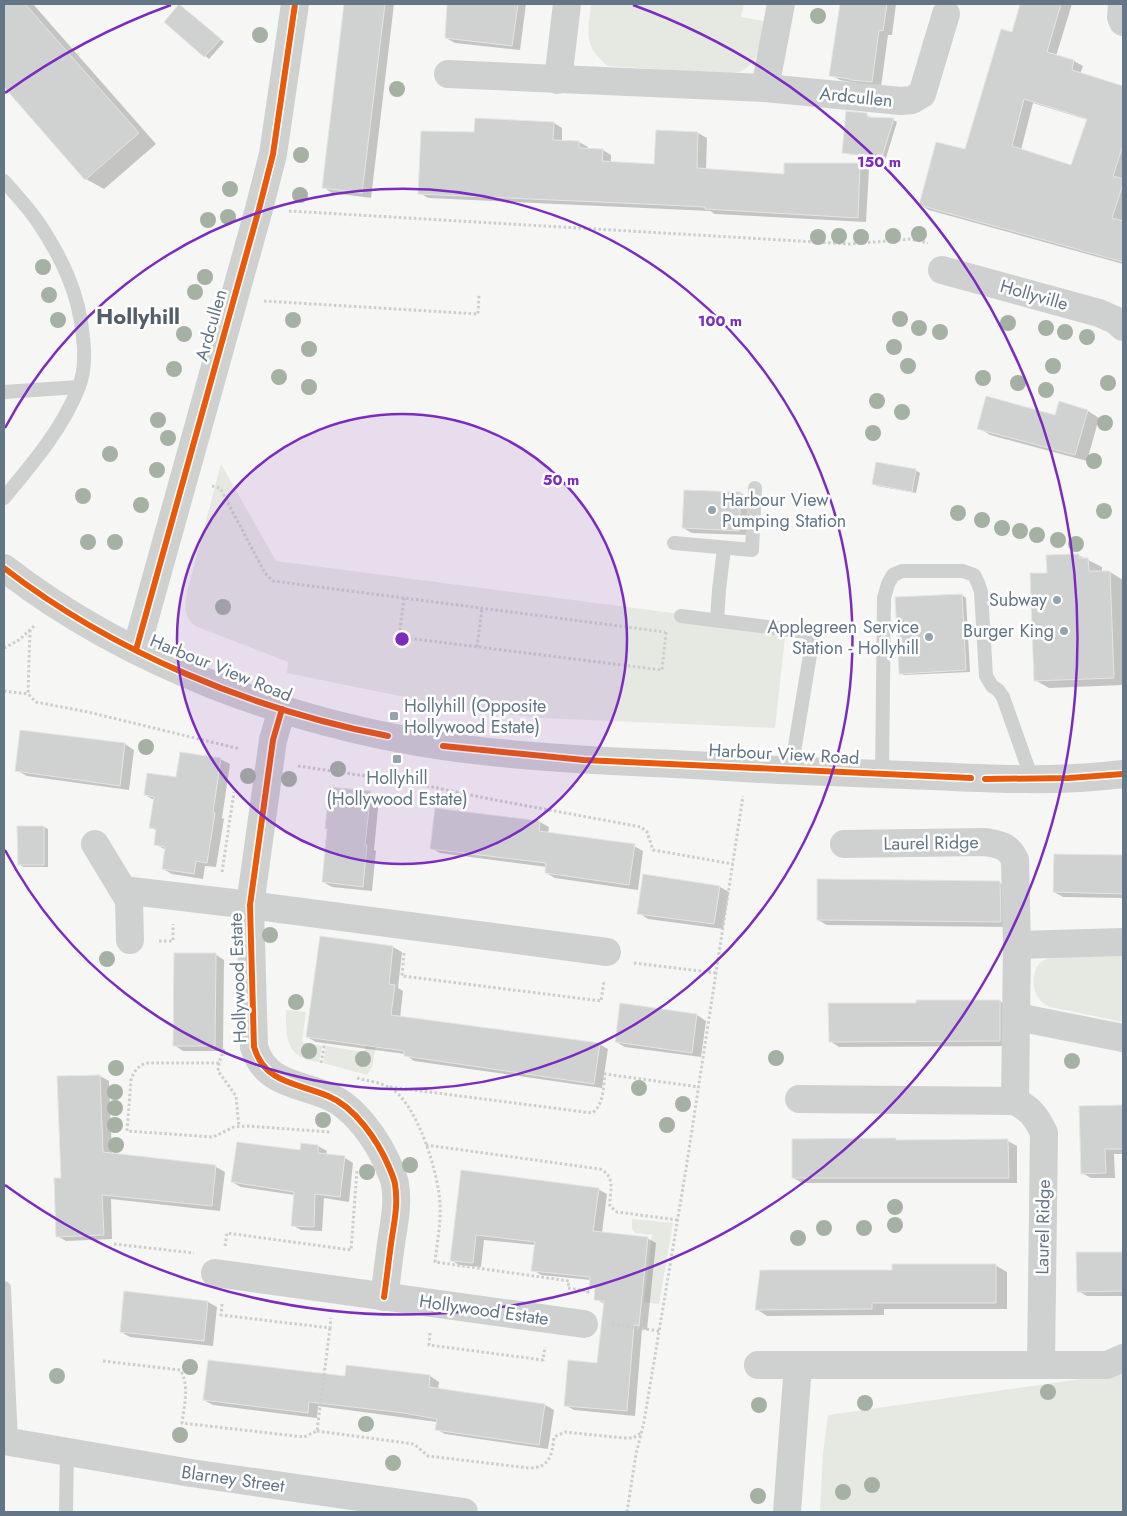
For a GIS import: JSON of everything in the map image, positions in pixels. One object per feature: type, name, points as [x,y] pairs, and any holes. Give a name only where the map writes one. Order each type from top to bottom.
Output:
[{"type":"street","name":"Ardcullen","points":[[136,650],[273,154],[295,4]]},
{"type":"street","points":[[558,80],[567,4]]},
{"type":"street","points":[[765,88],[781,4]]},
{"type":"street","points":[[1122,4],[1121,17],[1123,22]]},
{"type":"street","name":"Ardcullen","points":[[448,74],[765,88],[901,102],[912,100],[922,94],[946,14]]},
{"type":"street","name":"Hollyville","points":[[938,257],[1099,313],[1115,320],[1123,327]]},
{"type":"street","name":"Harbour View Road","points":[[4,568],[58,606],[136,650],[171,667],[313,719],[418,742],[475,750],[584,760],[977,779],[1032,779],[1123,774]]},
{"type":"street","name":"Hollywood Estate","points":[[282,709],[273,740],[250,905],[254,1047],[257,1057],[264,1068],[276,1078],[330,1096],[343,1104],[369,1131],[382,1150],[395,1181],[397,1203],[384,1297]]},
{"type":"street","name":"Laurel Ridge","points":[[844,844],[985,842],[1000,845],[1011,851],[1015,860],[1017,945],[1015,1101],[1027,1108],[1037,1118],[1044,1133],[1041,1365]]},
{"type":"street","points":[[95,844],[129,900],[130,940]]},
{"type":"street","name":"Hollywood Estate","points":[[123,890],[250,905],[616,957]]},
{"type":"street","points":[[1017,945],[1123,942]]},
{"type":"street","points":[[1017,1017],[1123,1038]]},
{"type":"street","points":[[799,1099],[1015,1101]]},
{"type":"street","name":"Hollywood Estate","points":[[207,1263],[384,1297],[594,1323]]},
{"type":"street","points":[[758,1365],[1107,1365],[1123,1358]]},
{"type":"street","points":[[787,1512],[798,1365]]},
{"type":"street","name":"Blarney Street","points":[[8,1441],[191,1474],[417,1509],[464,1512]]},
{"type":"lane","points":[[4,181],[37,221],[66,269],[74,289],[81,318],[84,343],[84,360],[79,387],[65,417],[46,446],[4,498]]},
{"type":"lane","points":[[4,392],[79,387]]},
{"type":"lane","points":[[674,543],[752,550],[755,488]]},
{"type":"lane","points":[[717,620],[724,548]]},
{"type":"lane","points":[[882,774],[884,598],[888,584],[893,575],[902,571],[963,571],[974,575],[981,592],[986,676],[992,686],[1003,697],[1032,779]]},
{"type":"lane","points":[[681,616],[807,632],[811,637],[812,649],[791,770]]},
{"type":"lane","points":[[4,1288],[8,1441]]},
{"type":"lane","points":[[66,1451],[66,1512]]},
{"type":"path","points":[[259,209],[850,244],[911,239],[938,257]]},
{"type":"path","points":[[262,301],[478,314],[479,294]]},
{"type":"path","points":[[204,484],[220,488],[265,573],[273,581],[672,633]]},
{"type":"path","points":[[404,598],[399,638],[662,670],[666,632]]},
{"type":"path","points":[[477,647],[482,608]]},
{"type":"path","points":[[4,648],[20,640],[38,621]]},
{"type":"path","points":[[28,694],[30,630]]},
{"type":"path","points":[[4,691],[28,694],[36,702],[88,712],[240,749],[242,743]]},
{"type":"path","points":[[297,766],[413,783],[641,827],[647,832],[653,850],[733,864]]},
{"type":"path","points":[[627,1512],[678,1220],[717,973],[746,768]]},
{"type":"path","points":[[218,901],[234,787]]},
{"type":"path","points":[[172,941],[174,918]]},
{"type":"path","points":[[616,957],[717,973]]},
{"type":"path","points":[[228,1040],[219,1063],[218,1071],[236,1096],[239,1127]]},
{"type":"path","points":[[320,1069],[325,1042]]},
{"type":"path","points":[[219,1063],[146,1063],[140,1065],[132,1075],[131,1080],[127,1131],[213,1137],[234,1127],[247,1126],[334,1133]]},
{"type":"path","points":[[387,1086],[592,1113],[596,1110],[601,1100],[605,1074],[699,1087]]},
{"type":"path","points":[[426,1145],[600,1169],[611,1180],[610,1206],[616,1212],[678,1220]]},
{"type":"path","points":[[225,1248],[227,1232],[351,1250],[358,1161]]},
{"type":"path","points":[[114,1244],[207,1263],[214,1285],[225,1286],[221,1315],[330,1328]]},
{"type":"path","points":[[317,1431],[331,1317]]},
{"type":"path","points":[[594,1323],[659,1331]]},
{"type":"path","points":[[103,1361],[180,1370],[186,1384],[182,1423],[299,1438],[317,1431],[414,1444],[428,1456],[538,1468],[549,1460],[554,1437],[565,1432],[623,1438],[633,1438],[641,1433]]},
{"type":"shaded area","points":[[591,4],[744,4],[741,17],[764,21],[757,54],[750,65],[742,71],[730,74],[608,66],[594,52],[589,38]]},
{"type":"shaded area","points":[[221,464],[276,561],[786,628],[775,728],[542,718],[469,710],[287,673],[288,662],[195,626],[187,615],[185,607],[187,592]]},
{"type":"shaded area","points":[[1123,956],[1123,1022],[1050,1007],[1041,1001],[1035,992],[1035,971],[1040,963],[1047,959],[1054,957]]},
{"type":"shaded area","points":[[286,1010],[306,1012],[302,1042],[322,1046],[319,1062],[300,1056],[290,1045],[287,1038]]},
{"type":"shaded area","points":[[366,1045],[376,1047],[372,1067],[367,1075],[323,1063],[326,1046],[364,1052]]},
{"type":"shaded area","points":[[632,1219],[673,1223],[659,1304],[644,1302],[652,1235],[635,1233],[632,1229]]},
{"type":"shaded area","points":[[1123,1373],[1123,1512],[820,1512],[823,1453],[828,1415]]},
{"type":"building","points":[[4,4],[25,4],[139,133],[85,180],[4,87]]},
{"type":"building","points":[[179,4],[221,39],[204,57],[164,22]]},
{"type":"building","points":[[344,4],[385,4],[362,193],[322,188]]},
{"type":"building","points":[[447,4],[518,4],[512,46],[445,38]]},
{"type":"building","points":[[840,4],[887,4],[883,31],[879,30],[872,82],[829,76]]},
{"type":"building","points":[[1020,4],[1061,4],[1047,52],[1074,60],[1072,70],[1123,86],[1123,145],[1113,176],[1123,179],[1123,184],[1112,218],[1123,221],[1123,262],[919,205],[936,142],[965,149],[1001,29],[1012,32]],"holes":[[[1024,99],[1087,119],[1071,165],[1012,146]]]},
{"type":"building","points":[[846,111],[867,113],[867,117],[894,118],[882,157],[842,153]]},
{"type":"building","points":[[475,118],[554,122],[553,140],[579,141],[579,148],[603,149],[602,161],[654,164],[656,130],[698,132],[697,168],[784,174],[784,163],[860,163],[858,218],[705,209],[705,207],[418,194],[421,131],[474,132]]},
{"type":"building","points":[[986,396],[1055,415],[1059,401],[1088,410],[1075,455],[977,429]]},
{"type":"building","points":[[876,462],[916,469],[912,492],[872,484]]},
{"type":"building","name":"Harbour View Pumping Station","points":[[684,490],[741,492],[739,531],[682,528]]},
{"type":"building","points":[[1079,554],[1079,558],[1088,558],[1089,571],[1110,571],[1114,678],[1034,681],[1030,573],[1047,573],[1046,555]]},
{"type":"building","points":[[962,594],[966,670],[899,674],[895,597]]},
{"type":"building","points":[[20,730],[125,743],[120,786],[15,771]]},
{"type":"building","points":[[180,752],[221,758],[207,863],[196,861],[194,874],[162,869],[165,847],[154,845],[156,829],[149,828],[154,797],[144,795],[147,773],[176,777]]},
{"type":"building","points":[[329,787],[371,791],[363,887],[322,882]]},
{"type":"building","points":[[435,808],[540,821],[539,831],[635,844],[629,885],[545,873],[546,863],[430,849]]},
{"type":"building","points":[[17,826],[44,826],[44,865],[18,865]]},
{"type":"building","points":[[1054,854],[1123,855],[1123,894],[1053,892]]},
{"type":"building","points":[[643,874],[720,886],[714,924],[637,914]]},
{"type":"building","points":[[817,879],[1000,881],[1001,922],[817,920]]},
{"type":"building","points":[[320,936],[393,946],[389,984],[395,985],[391,1015],[600,1043],[594,1084],[404,1056],[404,1051],[306,1037]]},
{"type":"building","points":[[174,953],[216,953],[215,1046],[173,1046]]},
{"type":"building","points":[[916,1000],[1000,1000],[1000,1041],[829,1042],[828,1003],[916,1003]]},
{"type":"building","points":[[620,1003],[697,1014],[692,1053],[615,1042]]},
{"type":"building","points":[[100,1075],[103,1152],[216,1165],[212,1206],[102,1195],[104,1235],[56,1237],[54,1178],[61,1178],[57,1076]]},
{"type":"building","points":[[1123,1105],[1123,1149],[1105,1149],[1106,1173],[1081,1174],[1079,1106]]},
{"type":"building","points":[[896,1138],[896,1140],[1008,1139],[1009,1178],[792,1178],[792,1139]]},
{"type":"building","points":[[237,1142],[300,1150],[301,1143],[318,1145],[318,1153],[345,1156],[340,1197],[315,1194],[314,1227],[291,1226],[294,1192],[231,1182]]},
{"type":"building","points":[[461,1170],[599,1188],[593,1231],[648,1237],[639,1326],[634,1325],[627,1411],[564,1406],[568,1360],[597,1363],[604,1301],[594,1300],[595,1288],[589,1287],[590,1277],[531,1271],[535,1242],[476,1235],[473,1263],[450,1261]]},
{"type":"building","points":[[1076,1252],[1123,1252],[1123,1291],[1077,1292]]},
{"type":"building","points":[[892,1264],[996,1264],[996,1303],[872,1303],[872,1309],[755,1310],[760,1270],[892,1270]]},
{"type":"building","points":[[124,1291],[208,1301],[204,1341],[120,1332]]},
{"type":"building","points":[[208,1360],[345,1376],[346,1365],[430,1375],[429,1387],[545,1404],[539,1445],[435,1430],[437,1419],[404,1413],[309,1402],[308,1413],[203,1400]]},
{"type":"cycle path","points":[[136,650],[273,154],[295,4]]},
{"type":"cycle path","points":[[4,568],[47,599],[91,626],[138,652],[187,674],[236,694],[287,711],[337,725],[388,736]]},
{"type":"cycle path","points":[[282,709],[273,740],[250,905],[254,1047],[259,1059],[274,1075],[294,1085],[328,1096],[347,1108],[356,1116],[379,1146],[394,1180],[396,1197],[384,1297]]},
{"type":"cycle path","points":[[443,746],[584,760],[971,778]]},
{"type":"cycle path","points":[[985,779],[1069,778],[1123,774]]},
{"type":"place","name":"Harbour View Pumping Station","points":[[712,510]]},
{"type":"place","name":"Subway","points":[[1057,600]]},
{"type":"place","name":"Burger King","points":[[1064,631]]},
{"type":"place","name":"Applegreen Service Station - Hollyhill","points":[[929,637]]},
{"type":"place","name":"Hollyhill (Opposite Hollywood Estate)","points":[[394,716]]},
{"type":"place","name":"Hollyhill (Hollywood Estate)","points":[[397,759]]},
{"type":"district","name":"Hollyhill","points":[[138,316]]}]
